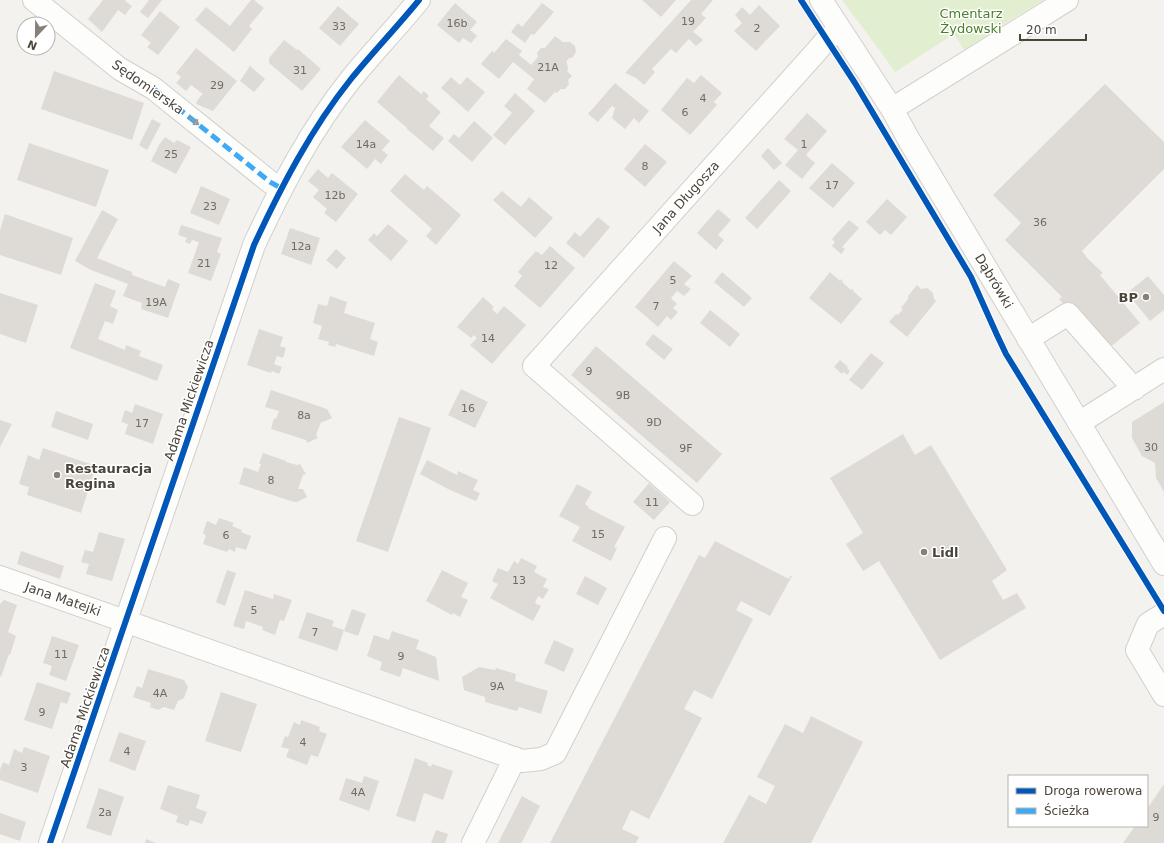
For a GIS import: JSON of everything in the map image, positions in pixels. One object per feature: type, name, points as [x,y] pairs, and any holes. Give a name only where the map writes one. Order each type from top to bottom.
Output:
[{"type":"street","name":"Sędomierska","points":[[34,0],[120,69],[153,88],[270,182],[281,188]]},
{"type":"street","name":"Adama Mickiewicza","points":[[50,843],[254,245],[281,188],[332,105],[418,0]]},
{"type":"street","name":"Dąbrówki","points":[[821,0],[892,109],[909,140],[1164,564]]},
{"type":"street","points":[[892,109],[1067,0]]},
{"type":"street","name":"Jana Długosza","points":[[692,504],[534,366],[810,58],[827,40],[840,30]]},
{"type":"street","points":[[1028,339],[1068,314],[1134,389]]},
{"type":"street","points":[[1079,423],[1164,369]]},
{"type":"street","name":"Jana Matejki","points":[[0,577],[522,761],[541,759],[555,753],[665,538]]},
{"type":"street","points":[[1164,614],[1148,624],[1137,650],[1164,695]]},
{"type":"street","points":[[472,843],[515,758]]},
{"type":"green space","name":"Cmentarz Żydowski","points":[[842,0],[1043,0],[964,50],[954,34],[895,72]]},
{"type":"building","points":[[103,0],[126,0],[125,1],[132,6],[125,15],[118,10],[102,32],[88,19]]},
{"type":"building","points":[[149,0],[162,0],[148,18],[140,12]]},
{"type":"building","points":[[251,0],[254,0],[264,8],[249,26],[252,29],[234,52],[195,20],[206,7],[230,26]]},
{"type":"building","points":[[642,0],[676,0],[661,17]]},
{"type":"building","points":[[691,0],[713,0],[701,14],[706,18],[693,32],[703,40],[696,46],[689,39],[676,53],[671,49],[652,69],[655,72],[644,85],[636,78],[625,73]]},
{"type":"building","points":[[455,3],[477,22],[470,30],[477,36],[471,43],[463,38],[459,43],[437,25]]},
{"type":"building","points":[[542,3],[554,12],[534,35],[531,34],[525,43],[511,32],[518,23],[522,27]]},
{"type":"building","points":[[759,5],[780,26],[756,51],[734,31],[742,23],[735,15],[742,7],[750,15]]},
{"type":"building","points":[[338,6],[359,24],[340,46],[319,28]]},
{"type":"building","points":[[160,11],[180,27],[158,55],[147,47],[151,43],[141,35]]},
{"type":"building","points":[[555,36],[563,42],[570,42],[575,46],[576,52],[572,58],[569,58],[566,62],[567,71],[572,76],[568,80],[569,84],[565,89],[561,89],[557,93],[555,92],[545,103],[527,89],[534,79],[513,62],[499,79],[481,64],[492,51],[494,53],[506,39],[522,51],[519,55],[531,65],[538,57],[537,53],[541,48],[545,48]]},
{"type":"building","points":[[284,40],[297,50],[298,49],[321,69],[302,91],[269,63],[269,58]]},
{"type":"building","points":[[196,48],[237,81],[213,111],[196,104],[198,99],[203,94],[191,85],[186,91],[176,83],[181,77],[176,73]]},
{"type":"building","points":[[250,66],[265,79],[254,92],[240,81]]},
{"type":"building","points":[[54,71],[144,103],[132,140],[41,109]]},
{"type":"building","points":[[399,75],[421,94],[424,91],[429,96],[426,99],[441,112],[429,126],[444,138],[433,151],[377,102]]},
{"type":"building","points":[[701,75],[722,93],[714,102],[717,105],[690,135],[661,110],[687,78],[694,83]]},
{"type":"building","points":[[451,77],[460,85],[467,77],[485,92],[468,112],[441,88]]},
{"type":"building","points":[[615,83],[649,111],[639,123],[634,118],[625,129],[612,118],[615,108],[612,106],[598,122],[588,114]]},
{"type":"building","points":[[1105,84],[1164,142],[1164,169],[1082,251],[1103,273],[1100,275],[1140,323],[1104,352],[1059,299],[1062,297],[1005,240],[1021,223],[993,195]]},
{"type":"building","points":[[515,93],[535,111],[505,145],[493,135],[512,113],[504,106]]},
{"type":"building","points":[[807,113],[827,131],[806,155],[815,163],[802,179],[785,165],[798,150],[784,139]]},
{"type":"building","points":[[152,119],[161,124],[147,150],[139,145]]},
{"type":"building","points":[[365,120],[390,141],[382,150],[388,155],[381,164],[375,159],[367,169],[341,147]]},
{"type":"building","points":[[474,121],[493,138],[472,162],[448,141],[454,134],[459,138]]},
{"type":"building","points":[[165,137],[174,143],[177,140],[191,147],[176,174],[151,161]]},
{"type":"building","points":[[29,143],[109,170],[96,207],[17,180]]},
{"type":"building","points":[[645,144],[667,162],[645,187],[624,169]]},
{"type":"building","points":[[768,148],[782,163],[774,170],[761,156]]},
{"type":"building","points":[[832,163],[855,183],[833,208],[809,188]]},
{"type":"building","points":[[318,169],[328,178],[332,173],[358,194],[336,222],[324,213],[327,209],[313,197],[319,190],[308,181]]},
{"type":"building","points":[[405,174],[424,190],[427,186],[461,215],[436,245],[426,236],[432,229],[390,191]]},
{"type":"building","points":[[779,180],[791,191],[757,229],[745,218]]},
{"type":"building","points":[[201,186],[230,199],[219,225],[190,213]]},
{"type":"building","points":[[502,191],[521,207],[529,197],[553,218],[535,238],[493,200]]},
{"type":"building","points":[[887,199],[907,217],[891,235],[885,230],[880,235],[866,222]]},
{"type":"building","points":[[718,209],[731,220],[718,235],[724,240],[716,250],[697,233]]},
{"type":"building","points":[[102,210],[118,219],[97,258],[132,272],[132,275],[165,287],[168,279],[180,284],[168,318],[141,309],[142,303],[123,296],[128,284],[91,270],[75,261]]},
{"type":"building","points":[[5,214],[73,238],[61,275],[0,255],[0,230]]},
{"type":"building","points":[[598,217],[610,227],[584,258],[566,243],[575,232],[580,237]]},
{"type":"building","points":[[849,220],[859,228],[842,247],[845,249],[841,254],[832,246],[835,242],[832,239]]},
{"type":"building","points":[[388,224],[408,241],[391,261],[368,240],[374,233],[377,236]]},
{"type":"building","points":[[181,225],[222,238],[217,252],[221,254],[211,281],[188,273],[199,242],[192,240],[190,244],[185,242],[187,238],[178,235]]},
{"type":"building","points":[[290,228],[320,238],[311,265],[281,254]]},
{"type":"building","points":[[550,246],[575,268],[540,308],[514,286],[522,276],[518,272],[536,251],[542,255]]},
{"type":"building","points":[[336,249],[346,258],[337,269],[326,260]]},
{"type":"building","points":[[674,261],[692,276],[684,284],[691,289],[684,296],[677,291],[671,298],[677,304],[673,308],[678,312],[671,320],[667,316],[658,327],[635,307]]},
{"type":"building","points":[[722,272],[752,298],[744,307],[714,282]]},
{"type":"building","points":[[830,272],[840,281],[841,279],[843,281],[842,282],[851,290],[854,290],[853,291],[862,299],[841,324],[809,298]]},
{"type":"building","points":[[1148,276],[1164,295],[1164,310],[1150,321],[1127,293]]},
{"type":"building","points":[[95,283],[116,291],[110,306],[118,310],[113,324],[105,321],[98,339],[125,350],[126,345],[141,351],[139,356],[163,365],[157,381],[70,348]]},
{"type":"building","points":[[917,285],[921,289],[927,288],[933,293],[936,301],[907,337],[889,322],[903,309],[901,308]]},
{"type":"building","points":[[0,293],[38,305],[26,343],[0,334]]},
{"type":"building","points":[[330,296],[347,302],[344,313],[375,323],[370,339],[378,342],[374,356],[336,344],[335,347],[328,345],[329,342],[318,339],[322,326],[313,323],[318,304],[327,306]]},
{"type":"building","points":[[483,297],[494,307],[492,309],[497,314],[504,306],[526,325],[492,364],[470,345],[477,338],[474,335],[471,338],[457,327]]},
{"type":"building","points":[[710,310],[740,334],[730,347],[700,323]]},
{"type":"building","points":[[259,329],[283,337],[280,346],[286,348],[283,358],[277,356],[274,364],[282,367],[279,374],[272,371],[271,373],[247,365]]},
{"type":"building","points":[[653,334],[673,349],[664,360],[645,344]]},
{"type":"building","points":[[596,346],[722,454],[697,483],[571,375]]},
{"type":"building","points":[[871,353],[884,363],[862,390],[849,380]]},
{"type":"building","points":[[840,360],[848,367],[847,368],[850,371],[847,375],[844,372],[842,374],[834,367]]},
{"type":"building","points":[[461,389],[488,402],[475,428],[448,415]]},
{"type":"building","points":[[271,390],[327,409],[332,418],[321,422],[316,435],[318,438],[307,443],[306,440],[271,429],[274,418],[276,419],[279,411],[265,407]]},
{"type":"building","points":[[1164,402],[1164,492],[1156,478],[1155,463],[1142,456],[1132,438],[1132,422]]},
{"type":"building","points":[[135,404],[163,414],[153,444],[125,434],[128,424],[121,422],[125,410],[132,413]]},
{"type":"building","points":[[56,411],[93,424],[88,440],[51,427]]},
{"type":"building","points":[[399,417],[431,428],[388,552],[356,541]]},
{"type":"building","points":[[0,420],[12,424],[0,447]]},
{"type":"building","name":"Lidl","points":[[903,434],[915,455],[931,445],[1007,570],[992,581],[1003,600],[1017,593],[1026,608],[940,660],[879,561],[863,571],[846,544],[863,533],[830,478]]},
{"type":"building","name":"Restauracja Regina","points":[[43,448],[96,466],[81,513],[27,495],[29,487],[19,484],[28,455],[39,460]]},
{"type":"building","points":[[263,453],[286,462],[297,465],[300,464],[306,474],[303,475],[298,489],[303,489],[307,497],[294,502],[239,484],[244,467],[258,472]]},
{"type":"building","points":[[427,460],[457,475],[458,471],[478,480],[473,490],[480,493],[476,501],[450,490],[420,474]]},
{"type":"building","points":[[649,483],[670,502],[654,520],[633,502]]},
{"type":"building","points":[[577,484],[592,492],[585,504],[589,507],[588,508],[625,527],[614,547],[617,548],[611,561],[572,541],[580,527],[559,516]]},
{"type":"building","points":[[219,518],[234,523],[232,526],[251,536],[246,550],[236,547],[235,552],[229,549],[227,552],[203,544],[206,536],[203,533],[207,521],[216,525]]},
{"type":"building","points":[[99,532],[125,539],[112,581],[86,574],[89,564],[81,562],[85,550],[93,552]]},
{"type":"building","points":[[715,541],[789,579],[790,576],[792,576],[770,616],[741,601],[736,610],[753,619],[712,699],[694,690],[684,709],[702,718],[649,819],[631,810],[622,829],[639,837],[636,843],[550,843],[699,555],[705,558]]},
{"type":"building","points":[[21,551],[64,566],[60,579],[17,564]]},
{"type":"building","points":[[521,558],[537,566],[534,572],[547,579],[543,587],[549,589],[543,599],[538,596],[535,603],[541,606],[533,621],[490,598],[498,584],[492,581],[498,568],[508,572],[514,561],[518,564]]},
{"type":"building","points":[[227,570],[236,573],[225,606],[216,602]]},
{"type":"building","points":[[442,570],[468,583],[461,597],[468,600],[460,617],[453,613],[452,615],[426,601]]},
{"type":"building","points":[[585,576],[607,588],[598,605],[576,594]]},
{"type":"building","points":[[245,590],[273,599],[274,594],[292,600],[284,621],[280,620],[275,635],[262,630],[263,627],[246,621],[244,629],[233,626]]},
{"type":"building","points":[[4,600],[17,605],[8,632],[16,636],[1,677],[0,604]]},
{"type":"building","points":[[352,609],[366,614],[358,636],[344,631]]},
{"type":"building","points":[[307,612],[334,621],[332,626],[344,630],[337,651],[298,638]]},
{"type":"building","points":[[392,631],[419,640],[416,649],[436,657],[439,681],[403,668],[400,677],[380,670],[382,662],[367,656],[374,635],[389,640]]},
{"type":"building","points":[[52,636],[79,645],[66,681],[49,675],[52,666],[43,663]]},
{"type":"building","points":[[554,640],[574,649],[564,672],[544,663]]},
{"type":"building","points":[[479,667],[495,670],[496,668],[516,674],[515,681],[548,691],[541,714],[519,707],[517,711],[485,702],[485,697],[464,690],[462,677]]},
{"type":"building","points":[[148,669],[184,680],[188,687],[184,698],[178,701],[174,710],[164,707],[158,710],[150,707],[151,703],[133,697],[137,686],[142,688]]},
{"type":"building","points":[[37,682],[71,693],[67,704],[61,702],[52,729],[24,720]]},
{"type":"building","points":[[221,692],[257,704],[241,752],[205,741]]},
{"type":"building","points":[[811,716],[863,742],[811,843],[723,843],[749,795],[766,804],[775,786],[757,777],[785,724],[803,733]]},
{"type":"building","points":[[301,720],[320,727],[319,731],[327,734],[318,757],[311,755],[307,765],[286,757],[289,749],[281,747],[285,736],[288,737],[294,722],[300,725]]},
{"type":"building","points":[[119,732],[146,741],[135,771],[109,761]]},
{"type":"building","points":[[24,747],[50,756],[38,793],[0,780],[0,770],[3,762],[9,765],[14,749],[22,753]]},
{"type":"building","points":[[415,758],[428,763],[427,765],[431,767],[432,764],[453,771],[443,800],[424,793],[415,822],[396,816]]},
{"type":"building","points":[[364,776],[379,781],[369,811],[339,800],[346,778],[362,783]]},
{"type":"building","points":[[1164,784],[1164,843],[1123,843],[1134,827],[1148,827],[1148,808]]},
{"type":"building","points":[[168,785],[200,795],[196,808],[207,812],[202,824],[190,820],[188,826],[176,822],[178,816],[160,809]]},
{"type":"building","points":[[99,788],[124,797],[111,836],[86,828]]},
{"type":"building","points":[[522,796],[540,806],[522,842],[498,843]]},
{"type":"building","points":[[0,813],[26,822],[20,841],[0,834]]},
{"type":"building","points":[[436,830],[448,834],[445,843],[431,843]]},
{"type":"building","points":[[146,839],[156,843],[145,843]]},
{"type":"marked path","points":[[153,88],[270,182],[281,188]]},
{"type":"cycle path","points":[[50,843],[254,245],[286,180],[310,138],[336,98],[419,0]]},
{"type":"cycle path","points":[[801,0],[855,83],[971,277],[1006,354],[1164,611]]},
{"type":"place","name":"BP","points":[[1146,297]]},
{"type":"place","name":"Restauracja Regina","points":[[57,475]]},
{"type":"place","name":"Lidl","points":[[924,552]]}]
